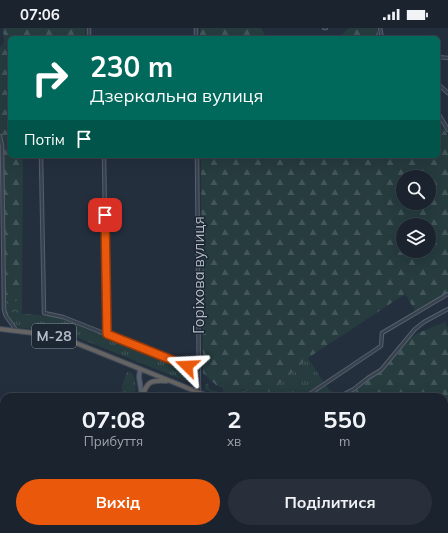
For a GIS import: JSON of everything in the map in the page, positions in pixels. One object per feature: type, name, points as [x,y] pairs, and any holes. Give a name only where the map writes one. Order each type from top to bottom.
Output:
[{"type":"highway","name":"М-28","points":[[0,329],[66,338],[199,393]]},
{"type":"highway","points":[[143,393],[150,383],[156,380],[170,381]]},
{"type":"main road","points":[[140,368],[140,393]]},
{"type":"street","points":[[440,86],[448,93]]},
{"type":"street","points":[[440,116],[448,130]]},
{"type":"street","points":[[0,136],[4,227],[4,310],[6,316],[16,330]]},
{"type":"street","points":[[41,158],[44,313],[63,316],[199,371]]},
{"type":"street","points":[[104,158],[107,334]]},
{"type":"street","name":"Горіхова вулиця","points":[[197,158],[199,393]]},
{"type":"street","points":[[0,226],[4,227]]},
{"type":"street","points":[[311,393],[381,346],[382,333],[448,294]]},
{"type":"street","points":[[346,393],[381,370],[415,329],[424,322],[448,309]]},
{"type":"green space","points":[[3,28],[85,28],[85,36],[8,36],[8,158],[23,158],[22,313],[6,312],[3,146],[0,130],[0,48],[4,42]]},
{"type":"green space","points":[[200,28],[261,28],[266,36],[200,36]]},
{"type":"green space","points":[[349,28],[377,28],[379,36],[341,36]]},
{"type":"green space","points":[[440,122],[448,136],[448,293],[416,312],[405,294],[308,358],[271,391],[255,392],[235,388],[224,381],[217,386],[203,373],[201,158],[440,158]]},
{"type":"green space","points":[[5,301],[21,301],[21,313],[6,312]]},
{"type":"green space","points":[[6,312],[59,317],[196,371],[197,380],[195,384],[193,384],[66,333],[15,327]]},
{"type":"green space","points":[[445,322],[448,328],[448,393],[350,393],[367,379],[381,371],[411,335],[413,337],[416,334]]},
{"type":"green space","points":[[308,358],[324,383],[309,393],[221,393],[223,392],[223,388],[217,386],[224,381],[235,388],[255,392]]},
{"type":"green space","points":[[127,372],[132,373],[135,379],[136,393],[121,393],[122,385]]},
{"type":"green space","points":[[208,383],[209,389],[221,393],[214,393],[205,389],[205,385]]},
{"type":"green space","points":[[326,385],[330,391],[336,393],[314,393]]},
{"type":"route","points":[[105,215],[107,334],[187,366]]}]
